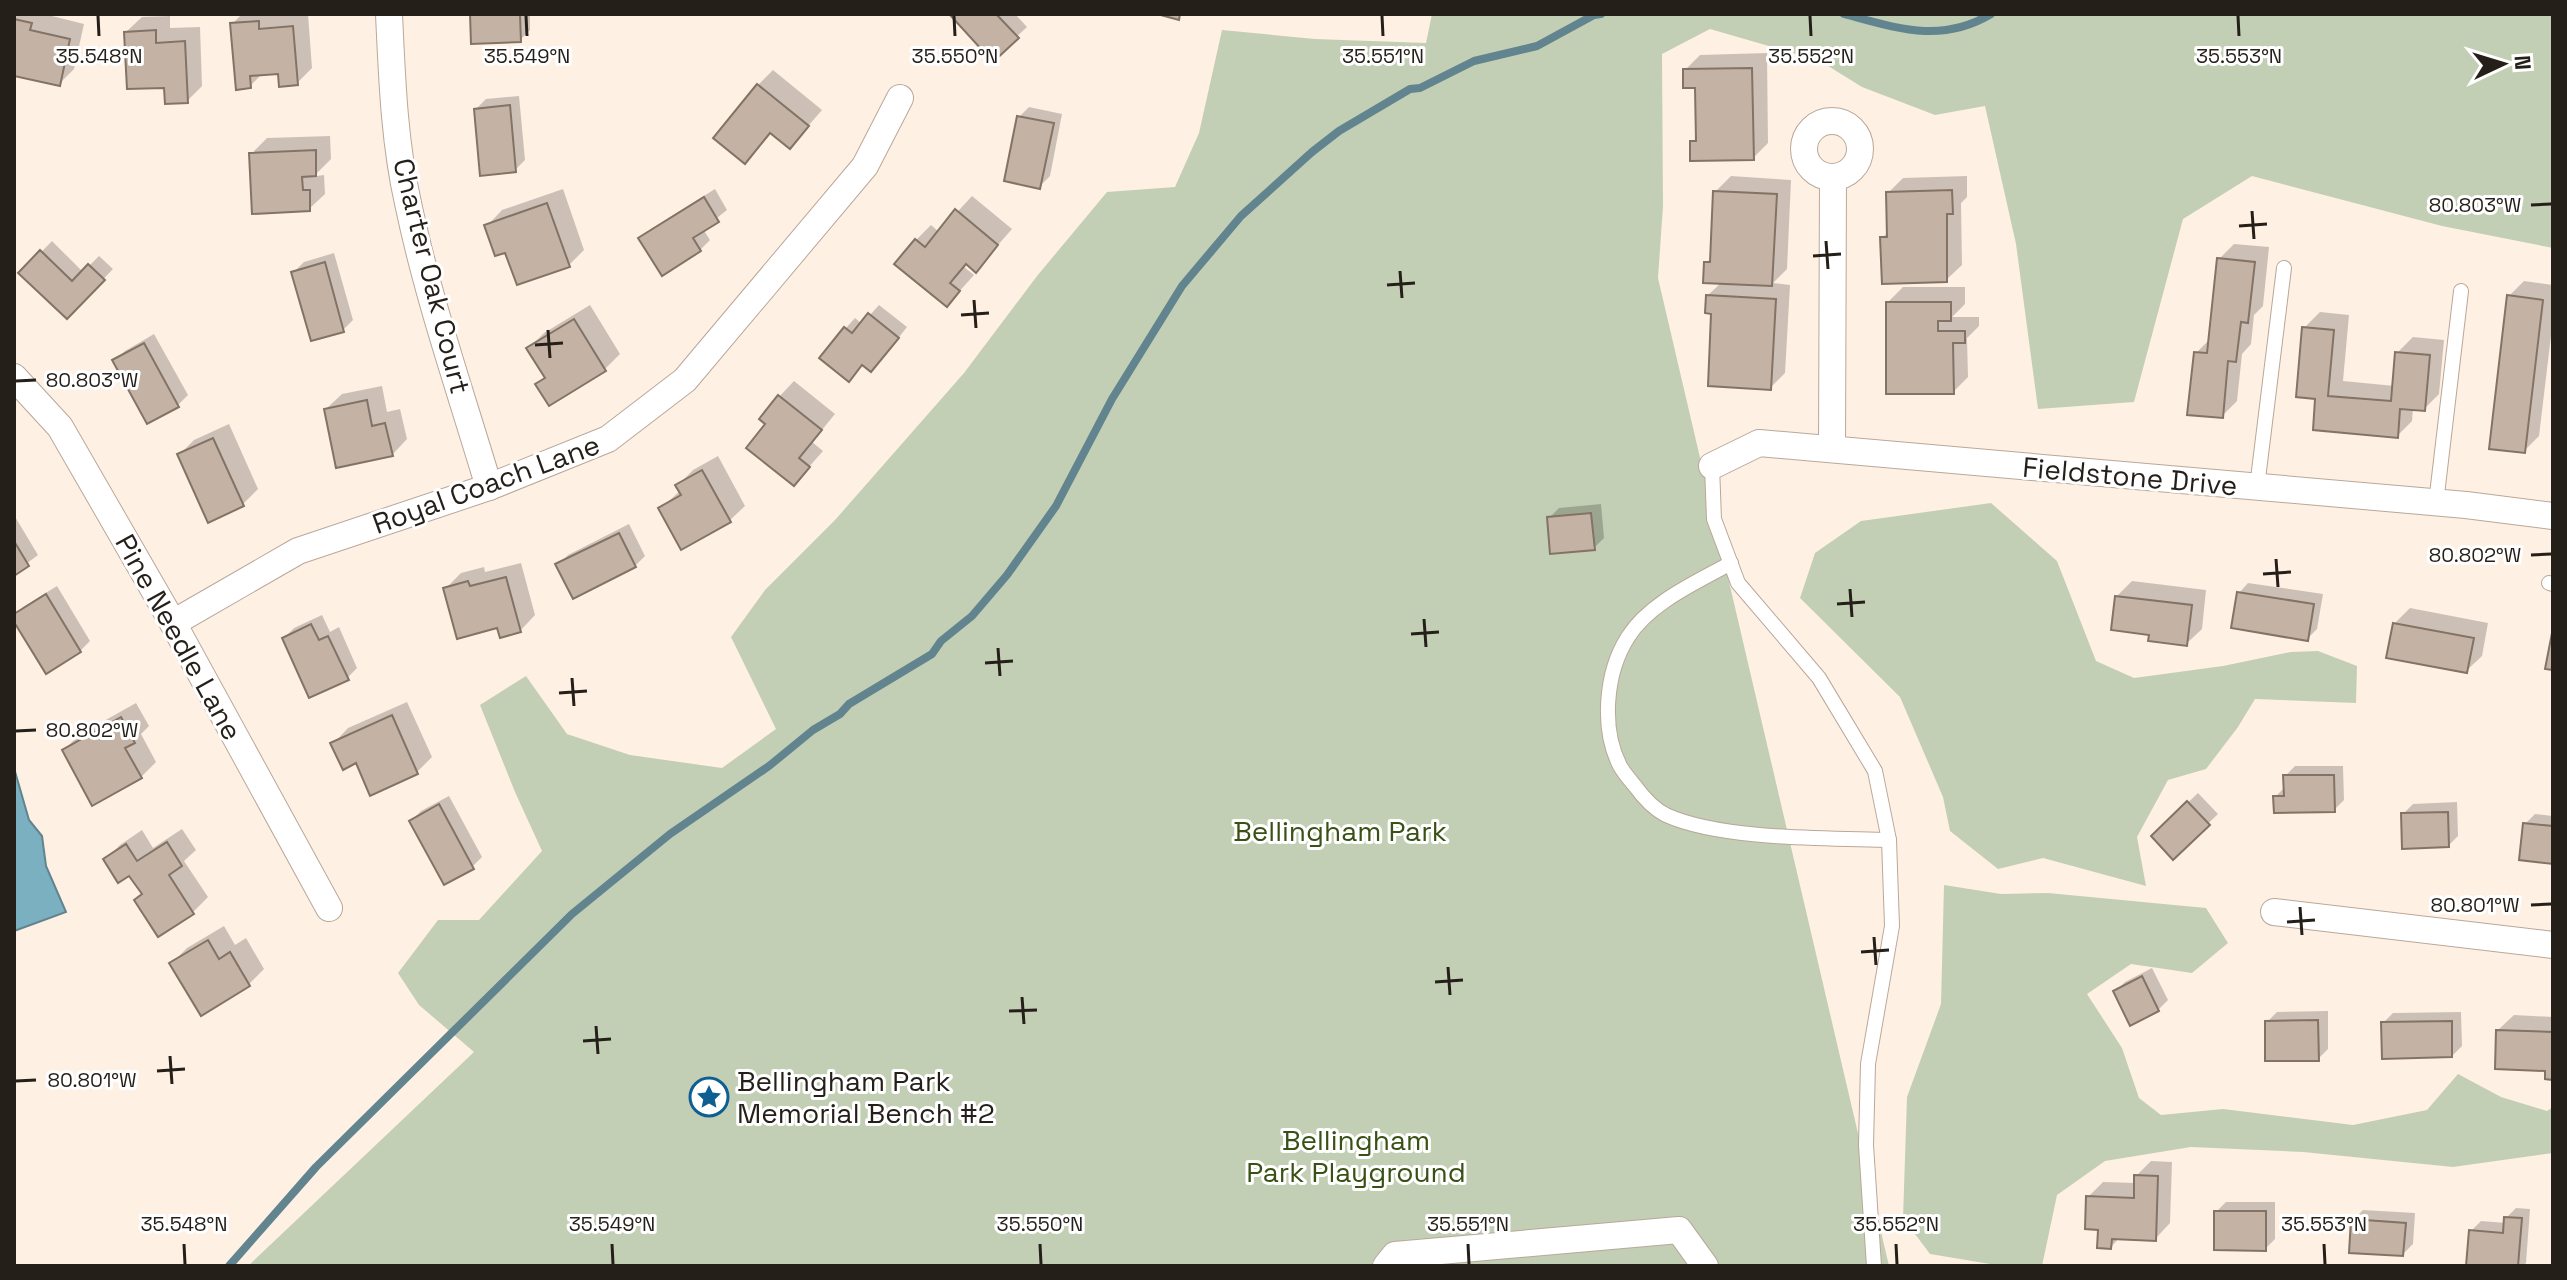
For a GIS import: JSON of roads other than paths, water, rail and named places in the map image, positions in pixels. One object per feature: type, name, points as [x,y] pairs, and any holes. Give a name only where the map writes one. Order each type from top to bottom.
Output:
[{"type":"street","name":"Charter Oak Court","points":[[389,14],[396,122],[407,201],[419,254],[489,487]]},
{"type":"street","name":"Royal Coach Lane","points":[[173,623],[298,551],[489,487],[608,439],[685,380],[865,166],[900,98]]},
{"type":"street","points":[[1832,449],[1833,178]]},
{"type":"street","name":"Pine Needle Lane","points":[[14,377],[60,427],[173,623],[329,908]]},
{"type":"street","name":"Fieldstone Drive","points":[[1712,466],[1759,443],[2553,516]]},
{"type":"street","points":[[2274,912],[2553,945]]},
{"type":"street","points":[[1386,1266],[1395,1255],[1679,1230],[1705,1266]]},
{"type":"lane","points":[[2257,487],[2284,268]]},
{"type":"lane","points":[[2436,503],[2461,291]]},
{"type":"lane","points":[[1712,466],[1714,519],[1738,583],[1819,678],[1875,771],[1889,840],[1892,926],[1868,1064],[1866,1145],[1874,1266]]},
{"type":"lane","points":[[1731,563],[1666,599],[1628,637],[1611,678],[1608,725],[1620,766],[1646,800],[1662,813],[1690,824],[1754,833],[1889,840]]},
{"type":"water","points":[[14,768],[29,820],[42,836],[46,866],[66,912],[14,931]]},
{"type":"waterway","points":[[229,1266],[316,1167],[572,914],[670,834],[769,766],[813,730],[840,714],[849,704],[932,654],[941,641],[972,616],[1007,575],[1056,506],[1112,399],[1182,286],[1241,216],[1339,131],[1410,89],[1420,88],[1474,61],[1537,46],[1601,14]]},
{"type":"waterway","points":[[1844,14],[1901,28],[1936,31],[1954,29],[1991,14]]},
{"type":"place","name":"Bellingham Park Memorial Bench #2","points":[[709,1097]]},
{"type":"park label","name":"Bellingham Park","points":[[1340,831]]},
{"type":"park label","name":"Bellingham Park Playground","points":[[1356,1156]]}]
